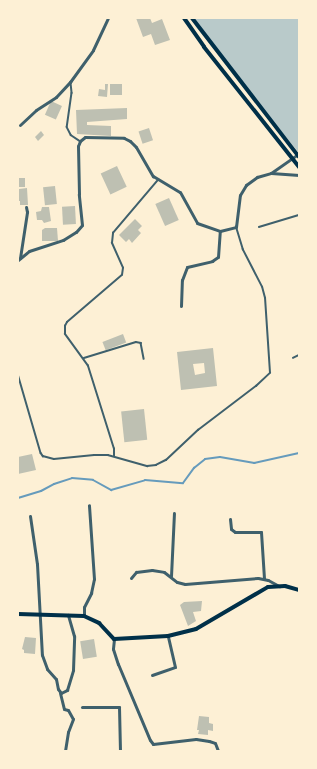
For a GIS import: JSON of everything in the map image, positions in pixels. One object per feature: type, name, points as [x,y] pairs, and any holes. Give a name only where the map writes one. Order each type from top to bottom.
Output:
[{"type":"main road","points":[[184,18],[204,48],[299,167]]},
{"type":"main road","points":[[192,18],[298,156]]},
{"type":"main road","points":[[18,614],[84,616],[99,622],[114,639],[168,636],[196,629],[268,587],[279,586],[299,590]]},
{"type":"street","points":[[20,125],[36,110],[56,97],[70,82],[93,50],[108,18]]},
{"type":"street","points":[[19,259],[29,251],[63,240],[76,232],[82,225],[79,194],[78,146],[80,141],[88,136],[127,139],[136,147],[151,172],[158,180],[180,192],[197,223],[220,231],[236,227],[240,195],[246,185],[257,178],[272,173],[298,156]]},
{"type":"street","points":[[272,173],[299,175]]},
{"type":"street","points":[[19,259],[27,212],[26,206]]},
{"type":"street","points":[[181,306],[182,280],[187,268],[212,261],[218,257],[220,231]]},
{"type":"street","points":[[84,616],[84,607],[91,593],[94,579],[89,505]]},
{"type":"street","points":[[171,576],[174,513]]},
{"type":"street","points":[[30,516],[36,553],[42,656],[47,668],[56,679],[64,709],[68,710],[73,719],[68,732],[65,751]]},
{"type":"street","points":[[230,519],[231,529],[239,534],[261,532],[264,579]]},
{"type":"street","points":[[131,578],[136,572],[143,570],[164,572],[177,582],[185,584],[244,579],[264,579],[279,586]]},
{"type":"street","points":[[60,692],[63,693],[67,690],[73,670],[74,636],[68,615]]},
{"type":"street","points":[[152,675],[175,667],[168,636]]},
{"type":"street","points":[[114,639],[113,649],[122,674],[153,744],[196,740],[209,741],[215,743],[218,751]]},
{"type":"street","points":[[82,707],[119,708],[120,751]]},
{"type":"lane","points":[[70,82],[72,93],[67,128],[71,135],[80,141]]},
{"type":"lane","points":[[114,456],[113,445],[84,358],[65,334],[65,326],[67,322],[122,275],[123,268],[112,243],[113,233],[158,180]]},
{"type":"lane","points":[[259,227],[299,215]]},
{"type":"lane","points":[[18,374],[41,453],[54,459],[94,455],[114,456],[146,466],[156,466],[166,460],[198,430],[256,386],[270,373],[265,298],[262,287],[243,250],[236,227]]},
{"type":"lane","points":[[84,358],[136,342],[141,343],[144,359]]},
{"type":"lane","points":[[293,358],[299,355]]},
{"type":"shaded area","points":[[191,18],[299,18],[299,153],[196,27]]},
{"type":"building","points":[[136,18],[150,18],[152,23],[162,19],[170,40],[155,45],[151,34],[143,37]]},
{"type":"building","points":[[105,84],[108,84],[107,97],[98,96],[99,89],[105,90]]},
{"type":"building","points":[[110,84],[122,84],[122,95],[110,95]]},
{"type":"building","points":[[51,101],[62,106],[56,120],[45,115]]},
{"type":"building","points":[[127,108],[127,119],[87,122],[87,125],[111,126],[111,136],[77,134],[76,110]]},
{"type":"building","points":[[149,128],[153,140],[143,144],[139,131]]},
{"type":"building","points":[[41,131],[44,135],[38,141],[35,137]]},
{"type":"building","points":[[117,166],[127,187],[110,194],[101,174]]},
{"type":"building","points":[[18,178],[25,178],[25,187],[18,187]]},
{"type":"building","points":[[55,186],[57,204],[45,205],[43,187]]},
{"type":"building","points":[[27,188],[28,205],[20,205],[20,201],[18,201],[19,189]]},
{"type":"building","points":[[169,198],[179,220],[165,226],[155,204]]},
{"type":"building","points":[[75,206],[76,224],[63,225],[62,207]]},
{"type":"building","points":[[42,207],[49,207],[51,221],[44,223],[42,220],[37,220],[36,212],[41,211]]},
{"type":"building","points":[[135,219],[142,226],[138,230],[141,233],[132,243],[129,239],[126,242],[119,235]]},
{"type":"building","points":[[45,228],[57,228],[58,241],[42,241],[42,230]]},
{"type":"building","points":[[123,334],[126,342],[106,350],[102,342]]},
{"type":"building","points":[[213,348],[217,386],[181,390],[177,352]],"holes":[[[204,363],[205,373],[195,375],[193,364]]]},
{"type":"building","points":[[144,409],[147,440],[124,442],[121,411]]},
{"type":"building","points":[[32,454],[36,470],[18,474],[18,457]]},
{"type":"building","points":[[202,601],[201,611],[193,612],[196,621],[188,626],[180,605],[184,602]]},
{"type":"building","points":[[25,637],[36,638],[35,654],[24,653],[24,650],[22,649]]},
{"type":"building","points":[[94,639],[97,657],[83,659],[80,641]]},
{"type":"building","points":[[199,716],[209,717],[209,723],[213,724],[213,731],[208,730],[208,735],[198,734],[199,730],[197,730]]},
{"type":"waterway","points":[[18,498],[41,491],[54,484],[72,478],[93,480],[111,490],[145,480],[183,483],[194,468],[205,459],[220,457],[254,463],[299,453]]}]
